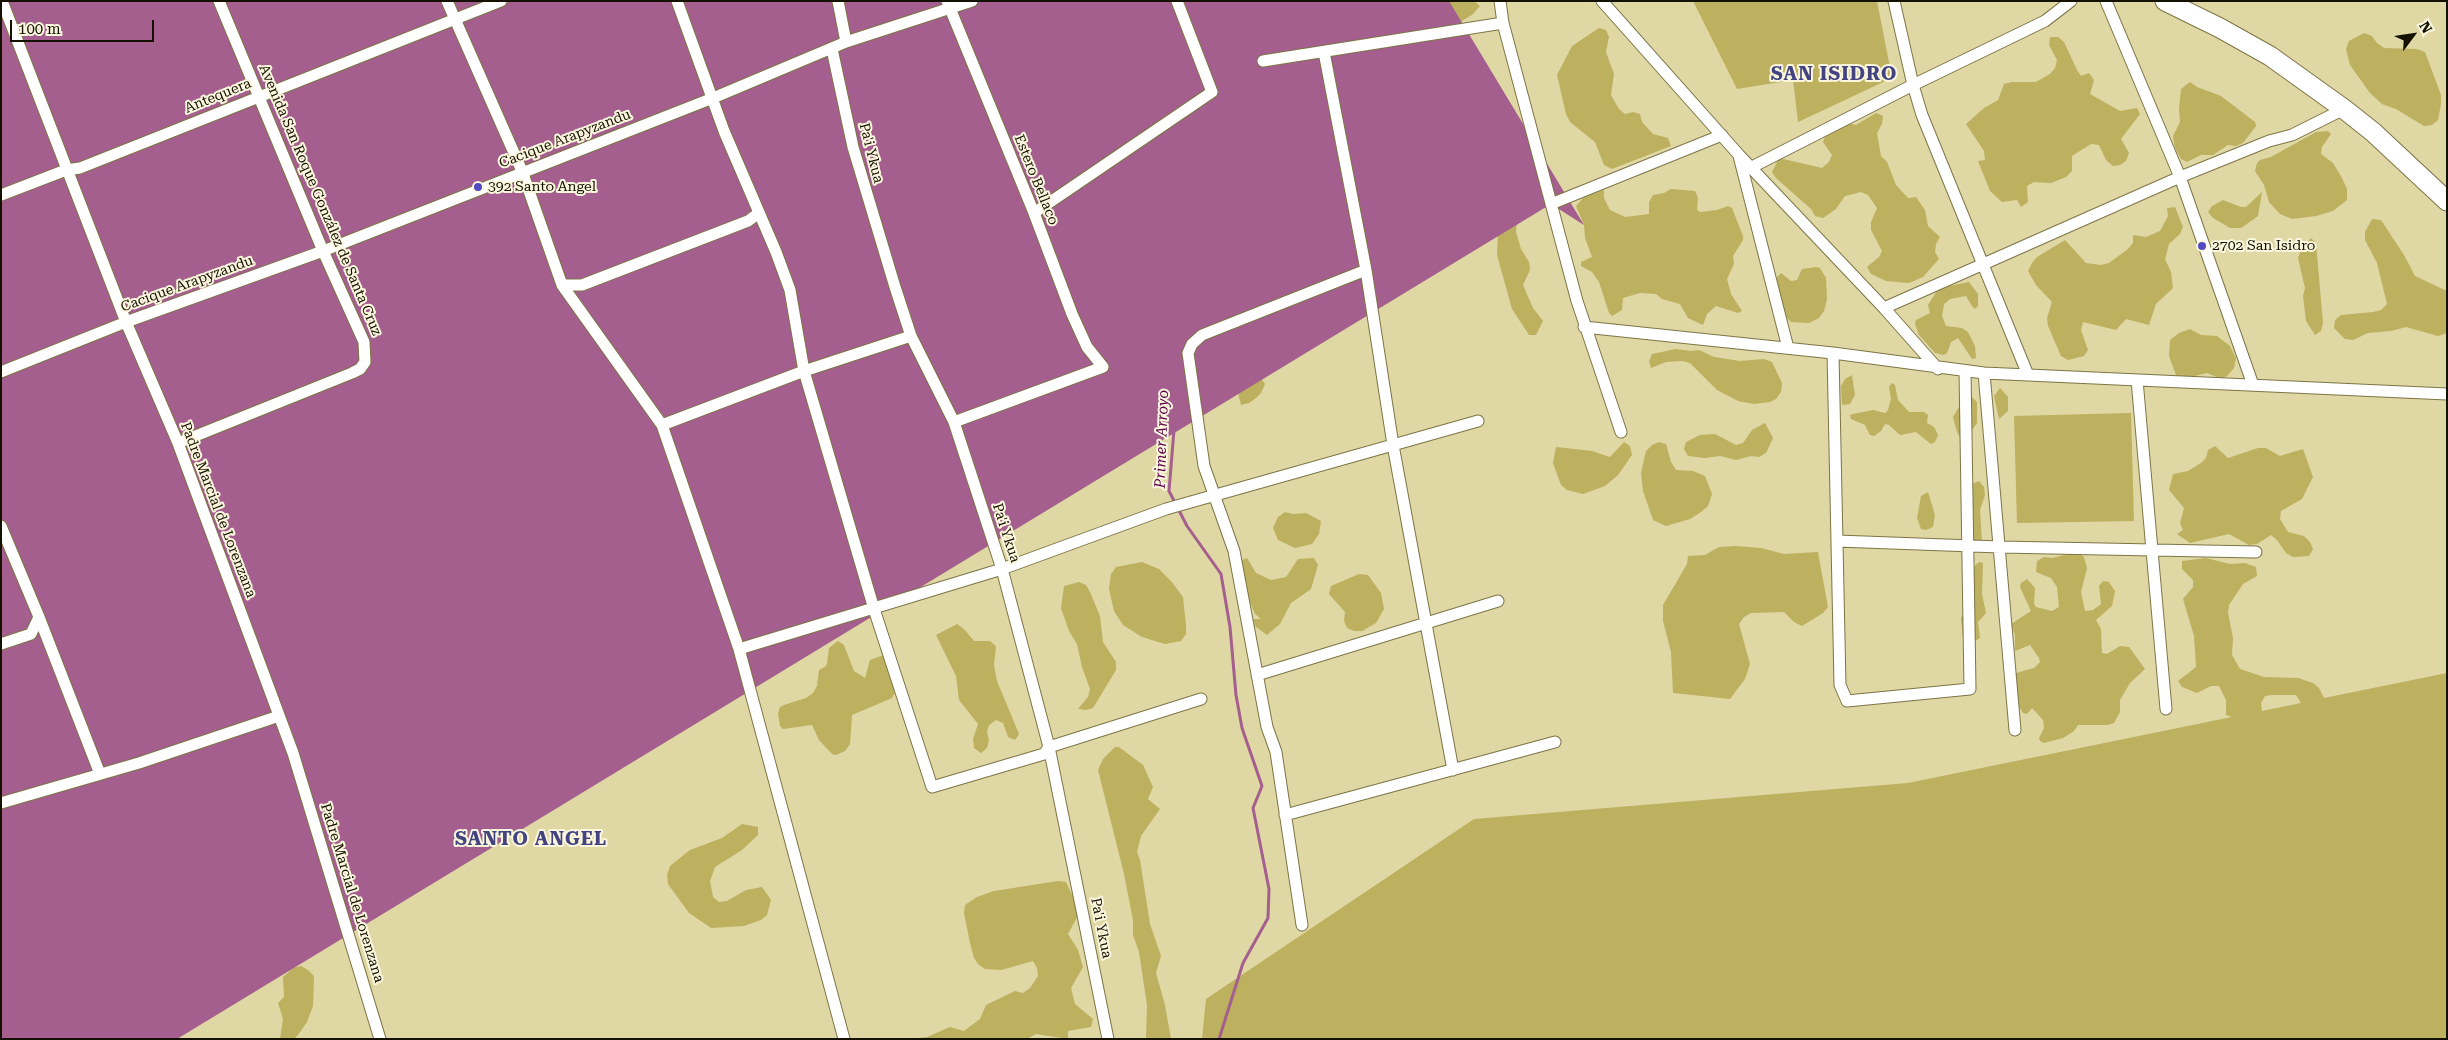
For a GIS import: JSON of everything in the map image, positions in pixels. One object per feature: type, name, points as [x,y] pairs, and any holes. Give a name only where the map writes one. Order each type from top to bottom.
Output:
[{"type":"highway","points":[[2165,1],[2220,28],[2270,56],[2373,132],[2447,201]]},
{"type":"street","name":"Padre Marcial de Lorenzana","points":[[2,1],[126,322],[178,443],[293,753],[321,838],[380,1039]]},
{"type":"street","name":"Avenida San Roque González de Santa Cruz","points":[[178,443],[360,369],[365,362],[364,342],[323,251],[260,95],[219,1]]},
{"type":"street","points":[[447,1],[522,171],[562,285],[662,424],[739,649],[844,1039]]},
{"type":"street","name":"Antequera","points":[[1,195],[66,170],[80,168],[501,1]]},
{"type":"street","points":[[677,1],[714,98],[724,130],[790,290],[804,371],[874,609],[932,787],[1044,754],[1048,746],[1200,699]]},
{"type":"street","points":[[838,1],[846,42]]},
{"type":"street","name":"Cacique Arapyzandu","points":[[1,372],[126,322],[323,251],[522,171],[714,98],[846,42],[948,5],[972,1]]},
{"type":"street","points":[[1034,213],[1212,92],[1177,1]]},
{"type":"street","points":[[1500,1],[1503,23],[1584,327],[1621,432]]},
{"type":"street","points":[[1602,1],[1739,155],[1884,308],[1938,369]]},
{"type":"street","points":[[1894,1],[1913,85],[1931,139],[2028,376]]},
{"type":"street","points":[[1752,167],[1913,85],[2045,21],[2071,1]]},
{"type":"street","points":[[2106,1],[2180,177],[2253,386]]},
{"type":"street","name":"Estero Bellaco","points":[[948,5],[1034,213],[1072,314],[1087,347],[1103,368],[954,422]]},
{"type":"street","points":[[1263,61],[1503,23]]},
{"type":"street","name":"Pa'i Ykua","points":[[832,49],[856,157],[876,230],[911,336],[954,422],[1002,569],[1048,746],[1108,1039]]},
{"type":"street","points":[[1324,52],[1366,270],[1393,445],[1453,770]]},
{"type":"street","points":[[1884,308],[2180,177],[2269,141],[2292,135],[2344,109]]},
{"type":"street","points":[[1551,204],[1722,135]]},
{"type":"street","points":[[1739,155],[1788,348]]},
{"type":"street","points":[[562,285],[582,285],[748,221],[759,213]]},
{"type":"street","points":[[1302,925],[1276,752],[1267,727],[1234,552],[1204,466],[1188,353],[1192,344],[1202,335],[1366,270]]},
{"type":"street","points":[[1584,327],[1832,353],[1938,369],[1984,373],[2447,394]]},
{"type":"street","points":[[662,424],[804,371],[911,336]]},
{"type":"street","points":[[1832,353],[1840,685],[1847,701],[1970,689],[1966,371]]},
{"type":"street","points":[[1984,373],[2016,730]]},
{"type":"street","points":[[2137,380],[2166,709]]},
{"type":"street","points":[[739,649],[1002,569],[1170,507],[1478,422]]},
{"type":"street","points":[[1,526],[39,617],[100,774]]},
{"type":"street","points":[[1837,540],[2000,547],[2256,552]]},
{"type":"street","points":[[1257,675],[1498,601]]},
{"type":"street","points":[[1,644],[30,634],[39,617]]},
{"type":"street","points":[[1,803],[100,774],[279,716]]},
{"type":"street","points":[[1286,815],[1554,742]]},
{"type":"shaded area","points":[[1434,1],[1474,1],[1480,6],[1472,15],[1455,25]]},
{"type":"shaded area","points":[[1693,1],[1877,1],[1892,78],[1798,122],[1793,80],[1737,89]]},
{"type":"shaded area","points":[[1599,28],[1606,30],[1609,37],[1606,52],[1614,74],[1611,95],[1619,109],[1625,114],[1633,112],[1640,114],[1642,122],[1653,134],[1668,138],[1671,146],[1612,169],[1604,165],[1595,142],[1570,122],[1566,114],[1557,75],[1572,46]]},
{"type":"shaded area","points":[[2364,33],[2372,36],[2384,48],[2417,49],[2425,52],[2441,95],[2438,120],[2432,125],[2424,126],[2396,109],[2382,104],[2370,93],[2350,65],[2346,49],[2349,41]]},
{"type":"shaded area","points":[[2050,37],[2058,37],[2064,42],[2081,76],[2089,73],[2094,80],[2090,94],[2120,111],[2137,108],[2140,114],[2121,139],[2129,153],[2126,161],[2120,165],[2113,166],[2106,160],[2099,145],[2091,144],[2072,156],[2072,171],[2066,177],[2051,183],[2034,182],[2027,186],[2028,202],[2021,207],[2017,200],[2002,202],[1990,191],[1978,161],[1985,160],[1984,151],[1966,124],[1984,108],[1998,100],[2004,84],[2036,82],[2050,74],[2055,68],[2057,60],[2049,45]]},
{"type":"shaded area","points":[[2190,82],[2197,87],[2221,96],[2255,122],[2256,126],[2243,143],[2236,146],[2228,145],[2213,155],[2201,155],[2187,162],[2181,159],[2175,148],[2173,136],[2180,122],[2181,89]]},
{"type":"shaded area","points":[[1876,113],[1883,116],[1882,124],[1877,133],[1881,156],[1887,162],[1896,185],[1908,198],[1916,197],[1925,210],[1928,226],[1940,237],[1936,244],[1935,252],[1939,259],[1923,277],[1909,283],[1886,281],[1871,274],[1867,267],[1879,257],[1882,251],[1871,230],[1871,222],[1877,208],[1868,195],[1861,192],[1845,196],[1836,209],[1823,218],[1815,216],[1811,209],[1776,178],[1772,172],[1779,158],[1822,168],[1829,162],[1832,155],[1823,142],[1826,134],[1848,123],[1856,125]]},
{"type":"shaded area","points":[[2328,131],[2331,134],[2322,147],[2321,154],[2333,163],[2342,178],[2347,189],[2347,200],[2333,211],[2316,216],[2292,219],[2280,214],[2269,202],[2264,185],[2255,171],[2257,163],[2316,132]]},
{"type":"shaded area","points":[[1671,189],[1695,191],[1698,198],[1697,210],[1700,212],[1717,210],[1728,206],[1732,208],[1743,240],[1733,256],[1734,264],[1727,279],[1731,294],[1742,311],[1738,313],[1716,306],[1707,314],[1703,325],[1688,318],[1680,304],[1662,299],[1656,294],[1640,293],[1623,298],[1622,310],[1612,316],[1609,313],[1599,282],[1592,272],[1581,266],[1581,262],[1592,257],[1585,238],[1584,225],[1576,206],[1584,197],[1604,190],[1604,198],[1610,210],[1625,217],[1649,214],[1649,202],[1653,195],[1664,193]]},
{"type":"shaded area","points":[[2262,192],[2258,216],[2241,228],[2230,228],[2213,218],[2208,212],[2212,206],[2223,200],[2246,207]]},
{"type":"shaded area","points":[[1518,207],[1516,232],[1521,249],[1529,262],[1530,270],[1523,285],[1533,308],[1543,321],[1536,335],[1529,335],[1512,309],[1497,255],[1498,232]]},
{"type":"shaded area","points":[[2175,207],[2183,227],[2180,234],[2169,244],[2165,259],[2171,272],[2173,288],[2156,304],[2149,325],[2126,319],[2116,330],[2083,322],[2081,330],[2088,350],[2084,356],[2068,360],[2061,356],[2048,326],[2047,318],[2052,302],[2036,285],[2028,271],[2032,263],[2037,257],[2065,240],[2086,263],[2101,265],[2109,263],[2128,249],[2133,243],[2133,235],[2146,237],[2160,231],[2168,216],[2167,208]]},
{"type":"shaded area","points":[[2372,219],[2381,220],[2415,276],[2447,291],[2447,333],[2438,336],[2406,327],[2391,331],[2368,333],[2353,340],[2345,339],[2334,328],[2335,320],[2341,315],[2373,312],[2381,310],[2387,304],[2377,263],[2365,240],[2365,232]]},
{"type":"shaded area","points":[[2311,238],[2316,243],[2323,323],[2321,331],[2315,335],[2306,321],[2303,296],[2305,288],[2298,258],[2301,250]]},
{"type":"shaded area","points":[[1820,268],[1826,278],[1827,299],[1824,311],[1819,318],[1809,323],[1791,322],[1787,318],[1777,288],[1777,277],[1781,273],[1791,281],[1797,280],[1802,269]]},
{"type":"shaded area","points":[[1969,282],[1978,294],[1978,306],[1975,309],[1966,296],[1950,299],[1944,304],[1942,316],[1946,326],[1962,328],[1968,332],[1975,346],[1976,358],[1972,359],[1958,338],[1951,342],[1947,353],[1944,355],[1935,353],[1919,335],[1915,324],[1916,320],[1930,313],[1928,305],[1937,291],[1949,286]]},
{"type":"shaded area","points":[[2190,329],[2201,335],[2217,336],[2230,346],[2236,358],[2234,368],[2228,375],[2222,379],[2207,373],[2191,377],[2179,377],[2176,375],[2169,356],[2170,340],[2179,333]]},
{"type":"shaded area","points":[[1676,349],[1699,350],[1714,357],[1740,361],[1764,359],[1772,362],[1782,383],[1781,392],[1776,399],[1770,402],[1754,404],[1738,401],[1717,390],[1690,363],[1682,361],[1666,362],[1651,368],[1649,361],[1652,354]]},
{"type":"shaded area","points":[[1251,365],[1265,384],[1261,393],[1256,398],[1249,403],[1241,405],[1237,389]]},
{"type":"shaded area","points":[[1852,375],[1855,395],[1850,404],[1842,405],[1841,386],[1845,379]]},
{"type":"shaded area","points":[[1892,383],[1895,385],[1898,400],[1909,412],[1924,412],[1928,415],[1927,423],[1934,427],[1938,435],[1935,442],[1931,444],[1916,432],[1900,435],[1889,425],[1885,424],[1881,431],[1874,436],[1870,435],[1865,425],[1851,419],[1850,415],[1873,410],[1885,413],[1888,410],[1891,399],[1889,387]]},
{"type":"shaded area","points":[[2000,388],[2008,397],[2008,411],[1999,419],[1994,396]]},
{"type":"shaded area","points":[[1971,396],[1977,402],[1977,423],[1970,433],[1961,439],[1953,417],[1963,400]]},
{"type":"shaded area","points":[[2131,413],[2134,521],[2017,523],[2014,416]]},
{"type":"shaded area","points":[[1765,423],[1773,438],[1766,453],[1759,457],[1751,456],[1736,460],[1720,456],[1705,458],[1688,456],[1684,449],[1686,442],[1700,435],[1715,434],[1736,445],[1743,443],[1752,430]]},
{"type":"shaded area","points":[[1624,442],[1630,446],[1632,455],[1618,475],[1605,486],[1583,494],[1567,490],[1561,485],[1553,463],[1556,447],[1592,451],[1610,457]]},
{"type":"shaded area","points":[[1659,442],[1666,444],[1671,462],[1676,470],[1693,471],[1705,476],[1712,494],[1708,506],[1701,512],[1690,519],[1666,526],[1653,520],[1643,491],[1641,473],[1646,451],[1652,445]]},
{"type":"shaded area","points":[[2215,446],[2228,458],[2258,448],[2266,448],[2280,456],[2303,449],[2313,477],[2302,499],[2281,511],[2280,519],[2288,532],[2304,536],[2310,542],[2313,549],[2309,556],[2293,557],[2286,553],[2271,535],[2257,544],[2249,545],[2229,534],[2190,543],[2177,534],[2183,530],[2180,523],[2184,508],[2169,490],[2173,474],[2188,471],[2201,463],[2206,458],[2208,450]]},
{"type":"shaded area","points":[[1979,481],[1984,487],[1985,495],[1980,510],[1982,543],[1970,541],[1972,484]]},
{"type":"shaded area","points":[[1928,492],[1935,515],[1933,527],[1926,530],[1921,529],[1917,518],[1921,496]]},
{"type":"shaded area","points":[[1285,512],[1293,514],[1306,513],[1321,521],[1319,534],[1312,544],[1295,548],[1278,540],[1273,528],[1278,517]]},
{"type":"shaded area","points":[[1719,547],[1761,548],[1784,554],[1818,552],[1828,607],[1823,613],[1802,626],[1794,622],[1784,612],[1751,613],[1744,617],[1739,624],[1750,664],[1745,679],[1730,699],[1673,693],[1671,652],[1663,621],[1663,605],[1687,564],[1688,556],[1705,555]]},
{"type":"shaded area","points":[[2077,552],[2084,557],[2087,568],[2081,592],[2085,611],[2093,610],[2101,604],[2099,586],[2103,581],[2109,582],[2115,591],[2112,606],[2096,620],[2101,629],[2102,653],[2107,654],[2120,646],[2129,647],[2145,669],[2130,683],[2120,700],[2120,712],[2114,723],[2107,725],[2078,725],[2074,731],[2063,738],[2044,743],[2039,738],[2044,728],[2043,720],[2032,708],[2027,714],[2023,713],[2018,705],[2014,677],[2016,673],[2034,668],[2040,662],[2039,658],[2030,645],[2015,651],[2015,635],[2011,624],[2031,611],[2020,587],[2021,583],[2027,579],[2035,588],[2034,604],[2036,607],[2052,611],[2059,607],[2057,587],[2051,578],[2036,572],[2037,561],[2044,557],[2052,558]]},
{"type":"shaded area","points":[[1247,558],[1256,573],[1271,580],[1286,577],[1298,559],[1314,558],[1318,565],[1311,589],[1291,603],[1280,624],[1267,635],[1255,626],[1253,619],[1261,619],[1255,614],[1243,584],[1240,561]]},
{"type":"shaded area","points":[[2206,558],[2230,564],[2245,563],[2256,567],[2257,576],[2243,584],[2229,605],[2228,613],[2233,638],[2232,655],[2240,669],[2264,677],[2298,678],[2313,683],[2319,688],[2324,698],[2447,673],[2447,1039],[1202,1039],[1206,999],[1474,819],[1908,783],[2232,717],[2226,715],[2226,700],[2219,686],[2211,686],[2197,693],[2182,687],[2178,681],[2196,667],[2194,636],[2183,599],[2193,587],[2193,580],[2182,569],[2182,561]],"holes":[[[2296,695],[2301,703],[2262,711],[2261,703],[2265,696]]]},
{"type":"shaded area","points":[[1142,562],[1159,569],[1183,597],[1186,634],[1181,641],[1165,644],[1142,637],[1123,625],[1114,611],[1109,589],[1111,574],[1116,567]]},
{"type":"shaded area","points":[[1979,562],[1983,563],[1982,594],[1986,613],[1978,622],[1980,638],[1974,642],[1963,638],[1961,618],[1967,607],[1971,569]]},
{"type":"shaded area","points":[[1359,574],[1368,575],[1381,593],[1384,609],[1376,623],[1362,631],[1354,631],[1347,628],[1344,621],[1345,612],[1329,594],[1331,586]]},
{"type":"shaded area","points":[[1079,582],[1086,585],[1090,592],[1100,616],[1103,642],[1116,662],[1116,670],[1093,708],[1086,710],[1078,709],[1088,697],[1090,689],[1082,667],[1077,644],[1069,631],[1061,608],[1064,586]]},
{"type":"shaded area","points":[[957,624],[974,641],[990,641],[996,646],[994,665],[997,681],[1019,734],[1015,740],[1008,737],[1003,723],[996,720],[989,725],[987,748],[981,753],[974,748],[973,739],[978,724],[959,700],[956,676],[936,635]]},
{"type":"shaded area","points":[[838,641],[844,645],[854,671],[865,678],[870,660],[884,655],[898,686],[892,698],[852,715],[850,744],[845,751],[836,755],[832,754],[819,740],[812,725],[783,729],[780,726],[778,714],[780,707],[806,698],[813,693],[817,686],[819,670],[826,666],[829,648]]},
{"type":"shaded area","points":[[1115,747],[1119,747],[1143,765],[1153,787],[1148,799],[1160,809],[1141,836],[1137,852],[1140,860],[1150,924],[1161,956],[1156,973],[1165,1005],[1171,1039],[1146,1039],[1147,1005],[1139,952],[1133,935],[1133,920],[1124,874],[1098,770],[1103,759]]},
{"type":"shaded area","points":[[742,824],[758,827],[758,835],[742,850],[715,867],[710,881],[713,897],[719,902],[727,901],[746,890],[762,887],[771,900],[767,915],[761,920],[744,926],[711,928],[689,913],[668,884],[667,875],[670,866],[690,850],[722,838]]},
{"type":"shaded area","points":[[1058,881],[1066,882],[1080,912],[1068,934],[1078,950],[1083,967],[1071,988],[1075,1004],[1093,1019],[1091,1027],[1068,1031],[1068,1039],[1036,1034],[1027,1039],[912,1039],[927,1037],[950,1027],[964,1031],[980,1019],[986,1005],[1015,991],[1023,993],[1030,988],[1038,976],[1037,968],[1033,961],[1001,970],[985,969],[978,964],[974,958],[970,943],[964,913],[965,905],[977,897],[994,891]]},
{"type":"shaded area","points":[[301,966],[314,976],[313,1006],[307,1022],[294,1039],[280,1039],[283,1019],[278,1003],[284,997],[283,977],[293,968]]},
{"type":"water","points":[[1,1],[1449,1],[1584,225],[1551,204],[177,1039],[1,1039]]},
{"type":"waterway","name":"Primer Arroyo","points":[[1174,430],[1169,491],[1187,526],[1221,574],[1230,627],[1236,695],[1242,728],[1262,786],[1253,808],[1269,889],[1268,918],[1243,963],[1219,1039]]},
{"type":"place","name":"392 Santo Angel","points":[[478,187]]},
{"type":"place","name":"2702 San Isidro","points":[[2202,246]]},
{"type":"district","name":"SAN ISIDRO","points":[[1834,74]]},
{"type":"district","name":"SANTO ANGEL","points":[[531,839]]}]
